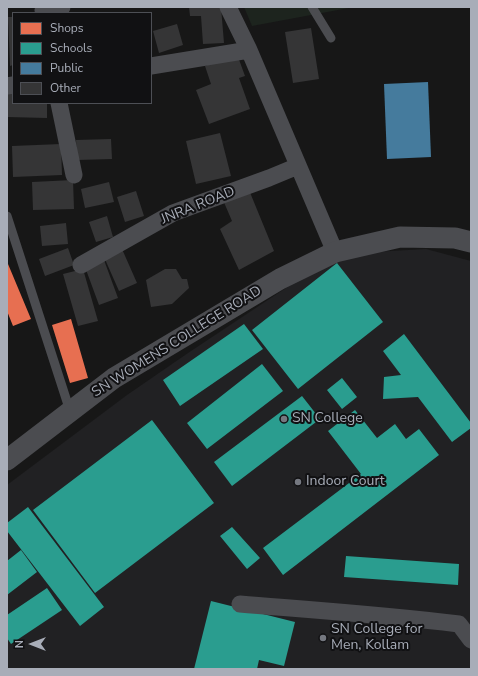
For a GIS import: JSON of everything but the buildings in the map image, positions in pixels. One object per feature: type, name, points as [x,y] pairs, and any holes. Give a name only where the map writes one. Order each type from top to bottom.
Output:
[{"type":"street","points":[[43,10],[62,7]]},
{"type":"street","points":[[228,7],[249,50],[335,252]]},
{"type":"street","points":[[152,66],[249,50]]},
{"type":"street","points":[[59,104],[74,175]]},
{"type":"street","name":"JNRA ROAD","points":[[81,265],[173,213],[298,166]]},
{"type":"street","name":"SN WOMENS COLLEGE ROAD","points":[[7,460],[121,374],[280,279],[335,252],[400,237],[455,238],[471,242]]},
{"type":"street","points":[[240,604],[404,617],[459,624],[471,640]]},
{"type":"lane","points":[[312,7],[331,38]]},
{"type":"lane","points":[[7,216],[70,411]]},
{"type":"shaded area","points":[[244,7],[354,7],[252,26]]},
{"type":"shaded area","name":"SN College","points":[[426,249],[471,261],[471,669],[7,669],[7,485],[127,395],[337,254]]},
{"type":"place","name":"SN College","points":[[284,419]]},
{"type":"place","name":"Indoor Court","points":[[298,482]]},
{"type":"place","name":"SN College for Men, Kollam","points":[[323,638]]}]
